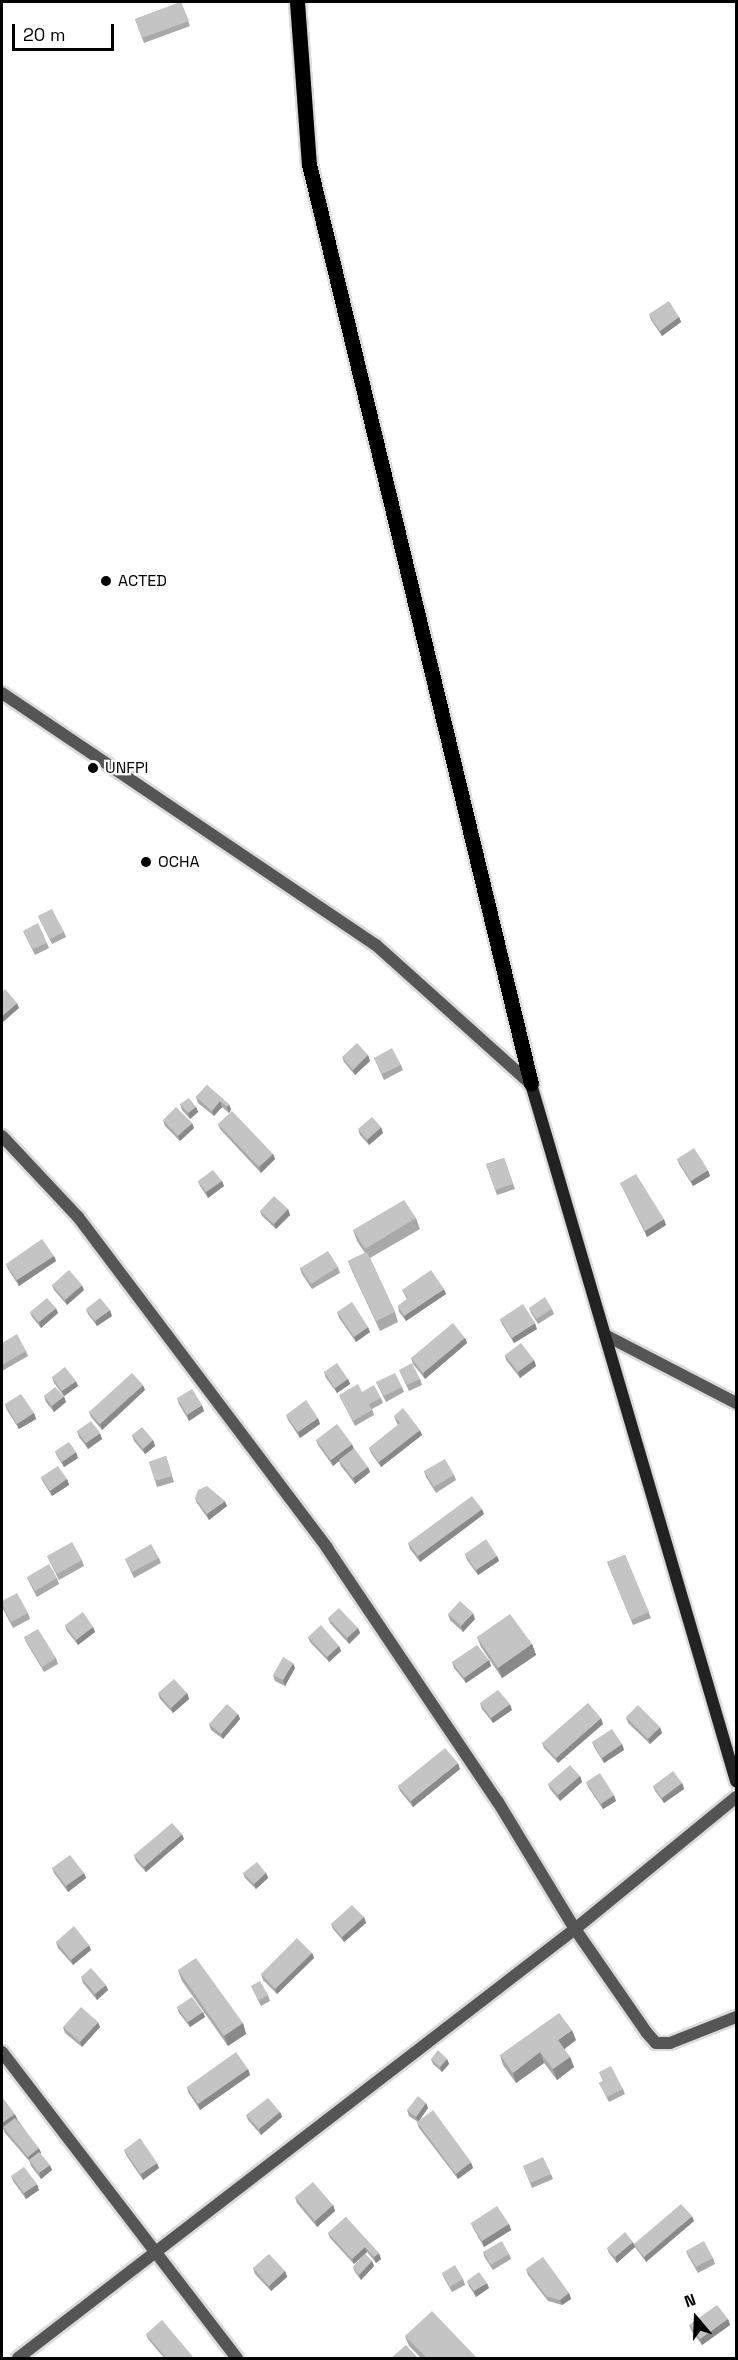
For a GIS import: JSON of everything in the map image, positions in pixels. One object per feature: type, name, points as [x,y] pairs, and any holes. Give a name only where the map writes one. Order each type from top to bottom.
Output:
[{"type":"main road","points":[[297,2],[309,164],[531,1084],[736,1781]]},
{"type":"street","points":[[2,693],[376,945],[531,1084]]},
{"type":"street","points":[[2,1136],[78,1217],[327,1548],[498,1802],[575,1929],[656,2043],[670,2043],[736,2017]]},
{"type":"street","points":[[605,1335],[736,1403]]},
{"type":"street","points":[[18,2358],[575,1929],[736,1797]]},
{"type":"street","points":[[2,2052],[237,2358]]},
{"type":"building","points":[[181,2],[189,21],[142,38],[135,19]]},
{"type":"building","points":[[669,301],[679,317],[660,331],[649,314]]},
{"type":"building","points":[[52,909],[64,932],[50,939],[38,916]]},
{"type":"building","points":[[38,923],[47,943],[33,949],[23,931]]},
{"type":"building","points":[[5,989],[17,1003],[2,1016],[2,992]]},
{"type":"building","points":[[357,1043],[368,1055],[353,1070],[342,1057]]},
{"type":"building","points":[[392,1048],[401,1065],[382,1074],[374,1058]]},
{"type":"building","points":[[207,1085],[229,1104],[227,1107],[220,1101],[212,1111],[196,1097]]},
{"type":"building","points":[[189,1098],[196,1107],[188,1113],[180,1104]]},
{"type":"building","points":[[176,1107],[192,1123],[178,1136],[163,1120]]},
{"type":"building","points":[[232,1111],[273,1154],[259,1167],[218,1124]]},
{"type":"building","points":[[372,1117],[381,1127],[367,1140],[358,1129]]},
{"type":"building","points":[[694,1148],[708,1170],[691,1181],[677,1159]]},
{"type":"building","points":[[504,1158],[513,1184],[495,1190],[486,1164]]},
{"type":"building","points":[[213,1170],[222,1181],[206,1192],[198,1181]]},
{"type":"building","points":[[636,1174],[664,1219],[645,1231],[620,1183]]},
{"type":"building","points":[[274,1196],[288,1209],[274,1224],[260,1211]]},
{"type":"building","points":[[404,1200],[416,1218],[365,1249],[353,1230]]},
{"type":"building","points":[[42,1239],[54,1256],[17,1280],[6,1264]]},
{"type":"building","points":[[328,1251],[338,1267],[311,1284],[300,1268]]},
{"type":"building","points":[[367,1252],[395,1312],[376,1321],[348,1261]]},
{"type":"building","points":[[69,1270],[82,1285],[65,1300],[52,1285]]},
{"type":"building","points":[[431,1270],[444,1289],[404,1316],[398,1306],[408,1298],[402,1290]]},
{"type":"building","points":[[545,1297],[552,1309],[536,1319],[529,1308]]},
{"type":"building","points":[[47,1298],[56,1308],[39,1322],[30,1312]]},
{"type":"building","points":[[100,1298],[110,1310],[95,1321],[86,1309]]},
{"type":"building","points":[[352,1302],[368,1327],[354,1337],[337,1312]]},
{"type":"building","points":[[523,1304],[535,1323],[512,1338],[500,1319]]},
{"type":"building","points":[[453,1323],[465,1338],[423,1373],[411,1358]]},
{"type":"building","points":[[17,1334],[26,1351],[2,1365],[2,1343]]},
{"type":"building","points":[[521,1343],[534,1360],[518,1372],[505,1355]]},
{"type":"building","points":[[337,1363],[348,1379],[335,1388],[324,1372]]},
{"type":"building","points":[[412,1363],[420,1379],[407,1385],[399,1370]]},
{"type":"building","points":[[65,1367],[76,1381],[62,1391],[52,1377]]},
{"type":"building","points":[[132,1373],[143,1385],[100,1424],[89,1412]]},
{"type":"building","points":[[395,1373],[402,1387],[384,1396],[376,1382]]},
{"type":"building","points":[[358,1384],[362,1392],[374,1385],[381,1398],[369,1404],[372,1410],[353,1421],[339,1395]]},
{"type":"building","points":[[55,1387],[64,1396],[52,1406],[44,1396]]},
{"type":"building","points":[[192,1389],[202,1405],[187,1415],[177,1398]]},
{"type":"building","points":[[21,1394],[34,1413],[17,1424],[5,1404]]},
{"type":"building","points":[[306,1400],[318,1418],[298,1432],[286,1415]]},
{"type":"building","points":[[403,1408],[420,1430],[379,1462],[369,1448],[400,1423],[394,1416]]},
{"type":"building","points":[[91,1421],[100,1433],[86,1443],[77,1431]]},
{"type":"building","points":[[337,1424],[352,1444],[331,1460],[316,1440]]},
{"type":"building","points":[[142,1427],[153,1440],[143,1449],[132,1435]]},
{"type":"building","points":[[69,1442],[76,1452],[62,1462],[55,1451]]},
{"type":"building","points":[[354,1448],[368,1467],[353,1478],[339,1460]]},
{"type":"building","points":[[166,1456],[172,1476],[155,1481],[149,1462]]},
{"type":"building","points":[[445,1459],[454,1475],[434,1487],[424,1471]]},
{"type":"building","points":[[58,1466],[67,1479],[50,1491],[41,1477]]},
{"type":"building","points":[[207,1486],[225,1501],[207,1514],[195,1498],[198,1490]]},
{"type":"building","points":[[472,1496],[482,1509],[418,1556],[408,1543]]},
{"type":"building","points":[[486,1539],[497,1556],[476,1570],[465,1554]]},
{"type":"building","points":[[72,1542],[82,1560],[57,1574],[47,1556]]},
{"type":"building","points":[[151,1544],[159,1558],[132,1572],[125,1559]]},
{"type":"building","points":[[625,1555],[649,1612],[631,1620],[607,1562]]},
{"type":"building","points":[[49,1564],[57,1578],[35,1591],[27,1577]]},
{"type":"building","points":[[17,1593],[28,1613],[11,1622],[2,1601]]},
{"type":"building","points":[[460,1601],[473,1613],[461,1626],[448,1614]]},
{"type":"building","points":[[339,1608],[358,1628],[347,1638],[328,1618]]},
{"type":"building","points":[[83,1612],[93,1627],[76,1640],[65,1625]]},
{"type":"building","points":[[510,1614],[532,1644],[498,1668],[477,1637]]},
{"type":"building","points":[[321,1625],[339,1646],[327,1657],[308,1637]]},
{"type":"building","points":[[38,1629],[56,1658],[42,1667],[24,1637]]},
{"type":"building","points":[[477,1645],[489,1660],[464,1678],[452,1662]]},
{"type":"building","points":[[283,1657],[293,1663],[283,1680],[273,1675]]},
{"type":"building","points":[[174,1679],[187,1693],[171,1708],[158,1693]]},
{"type":"building","points":[[498,1690],[510,1704],[491,1718],[480,1703]]},
{"type":"building","points":[[588,1703],[601,1718],[556,1758],[542,1743]]},
{"type":"building","points":[[227,1704],[238,1714],[221,1734],[209,1724]]},
{"type":"building","points":[[638,1705],[660,1727],[648,1739],[626,1717]]},
{"type":"building","points":[[612,1729],[622,1744],[602,1758],[592,1742]]},
{"type":"building","points":[[445,1748],[458,1763],[411,1801],[398,1786]]},
{"type":"building","points":[[570,1765],[580,1776],[558,1795],[548,1784]]},
{"type":"building","points":[[673,1771],[682,1783],[662,1798],[653,1786]]},
{"type":"building","points":[[600,1773],[614,1795],[601,1804],[586,1782]]},
{"type":"building","points":[[172,1823],[182,1834],[144,1867],[134,1855]]},
{"type":"building","points":[[70,1855],[84,1873],[66,1886],[52,1868]]},
{"type":"building","points":[[257,1862],[266,1873],[254,1884],[243,1873]]},
{"type":"building","points":[[352,1905],[364,1917],[342,1937],[331,1924]]},
{"type":"building","points":[[74,1926],[89,1945],[71,1960],[56,1942]]},
{"type":"building","points":[[297,1938],[312,1953],[275,1989],[261,1974]]},
{"type":"building","points":[[196,1958],[243,2023],[224,2036],[178,1970]]},
{"type":"building","points":[[91,1968],[106,1985],[95,1994],[81,1977]]},
{"type":"building","points":[[260,1981],[268,1995],[259,2000],[251,1986]]},
{"type":"building","points":[[192,1997],[203,2012],[188,2022],[177,2007]]},
{"type":"building","points":[[81,2007],[98,2022],[80,2042],[63,2027]]},
{"type":"building","points":[[559,2013],[572,2030],[558,2040],[570,2057],[553,2069],[540,2052],[513,2073],[500,2055]]},
{"type":"building","points":[[438,2050],[447,2059],[440,2067],[431,2059]]},
{"type":"building","points":[[236,2052],[248,2069],[198,2104],[187,2087]]},
{"type":"building","points":[[611,2066],[623,2089],[607,2097],[599,2083],[604,2081],[599,2072]]},
{"type":"building","points":[[418,2096],[426,2103],[416,2117],[407,2110]]},
{"type":"building","points":[[2,2097],[15,2114],[2,2123]]},
{"type":"building","points":[[268,2098],[280,2112],[259,2129],[246,2115]]},
{"type":"building","points":[[433,2110],[471,2162],[456,2174],[417,2122]]},
{"type":"building","points":[[15,2118],[39,2148],[28,2157],[3,2127]]},
{"type":"building","points":[[140,2138],[157,2163],[141,2174],[124,2150]]},
{"type":"building","points":[[39,2152],[50,2165],[39,2173],[29,2160]]},
{"type":"building","points":[[543,2157],[551,2174],[530,2183],[523,2166]]},
{"type":"building","points":[[24,2167],[37,2184],[24,2193],[11,2176]]},
{"type":"building","points":[[313,2182],[333,2205],[315,2221],[295,2197]]},
{"type":"building","points":[[681,2204],[692,2216],[644,2257],[634,2244]]},
{"type":"building","points":[[497,2206],[509,2224],[482,2241],[471,2223]]},
{"type":"building","points":[[346,2217],[379,2253],[374,2257],[365,2247],[352,2259],[328,2233]]},
{"type":"building","points":[[625,2232],[633,2242],[615,2257],[607,2248]]},
{"type":"building","points":[[502,2241],[509,2254],[491,2265],[483,2252]]},
{"type":"building","points":[[704,2241],[713,2258],[696,2267],[686,2251]]},
{"type":"building","points":[[269,2254],[285,2271],[269,2286],[253,2268]]},
{"type":"building","points":[[365,2254],[372,2261],[359,2275],[353,2267]]},
{"type":"building","points":[[543,2257],[569,2293],[560,2300],[546,2296],[526,2269]]},
{"type":"building","points":[[455,2265],[463,2279],[450,2287],[442,2273]]},
{"type":"building","points":[[479,2272],[487,2283],[474,2291],[467,2281]]},
{"type":"building","points":[[717,2305],[728,2319],[700,2339],[689,2325]]},
{"type":"building","points":[[432,2311],[477,2358],[427,2358],[405,2336]]},
{"type":"building","points":[[162,2320],[194,2358],[166,2358],[146,2334]]},
{"type":"building","points":[[406,2345],[418,2358],[391,2358]]},
{"type":"place","name":"ACTED","points":[[106,581]]},
{"type":"place","name":"UNFPI","points":[[93,768]]},
{"type":"place","name":"OCHA","points":[[146,862]]}]
